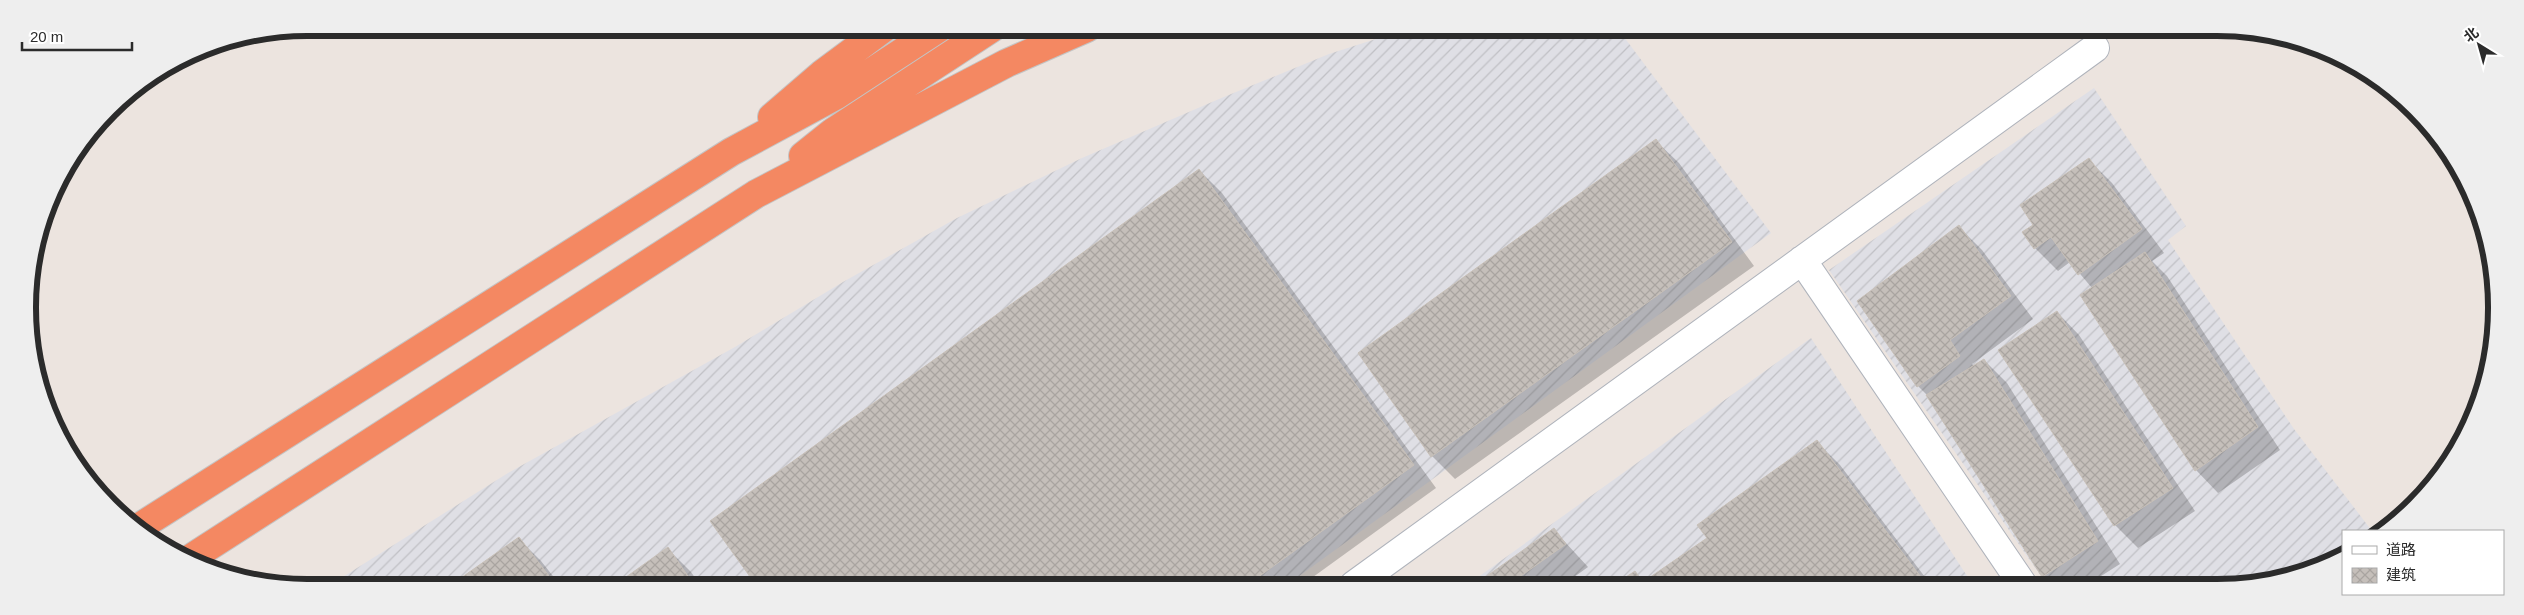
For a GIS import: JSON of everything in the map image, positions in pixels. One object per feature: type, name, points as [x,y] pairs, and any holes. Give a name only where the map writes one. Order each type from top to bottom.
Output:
[{"type":"highway","points":[[731,152],[822,74],[873,36]]},
{"type":"highway","points":[[144,524],[731,152],[835,96],[927,36]]},
{"type":"highway","points":[[756,194],[833,132],[980,36]]},
{"type":"highway","points":[[196,555],[756,194],[1007,63],[1069,36]]},
{"type":"street","points":[[1362,579],[2095,48]]},
{"type":"street","points":[[1802,260],[2019,579]]},
{"type":"shaded area","points":[[1385,36],[1623,36],[1771,233],[1295,579],[340,579],[508,473],[735,347],[843,282],[957,218],[1082,158],[1329,54]]},
{"type":"shaded area","points":[[2094,88],[2186,226],[2168,240],[2294,429],[2371,530],[2342,530],[2342,548],[2304,564],[2269,574],[2216,579],[2043,579],[1829,270]]},
{"type":"shaded area","points":[[1811,338],[1969,579],[1475,579]]},
{"type":"building","points":[[1656,139],[1732,242],[1431,457],[1358,353]]},
{"type":"building","points":[[2089,158],[2142,229],[2078,275],[2051,237],[2034,249],[2022,232],[2033,225],[2020,205]]},
{"type":"building","points":[[1199,169],[1414,465],[1255,579],[752,579],[710,521]]},
{"type":"building","points":[[1959,225],[2011,296],[1950,340],[1960,356],[1917,387],[1857,301]]},
{"type":"building","points":[[2145,252],[2258,427],[2195,471],[2080,295]]},
{"type":"building","points":[[2057,311],[2173,488],[2114,526],[1998,350]]},
{"type":"building","points":[[1984,359],[2098,541],[2042,577],[1926,395]]},
{"type":"building","points":[[1817,440],[1922,579],[1647,579],[1707,538],[1697,525]]},
{"type":"building","points":[[1554,528],[1566,544],[1516,579],[1483,579]]},
{"type":"building","points":[[519,537],[551,579],[460,579]]},
{"type":"building","points":[[668,547],[690,579],[623,579]]},
{"type":"building","points":[[1635,571],[1641,579],[1623,579]]}]
